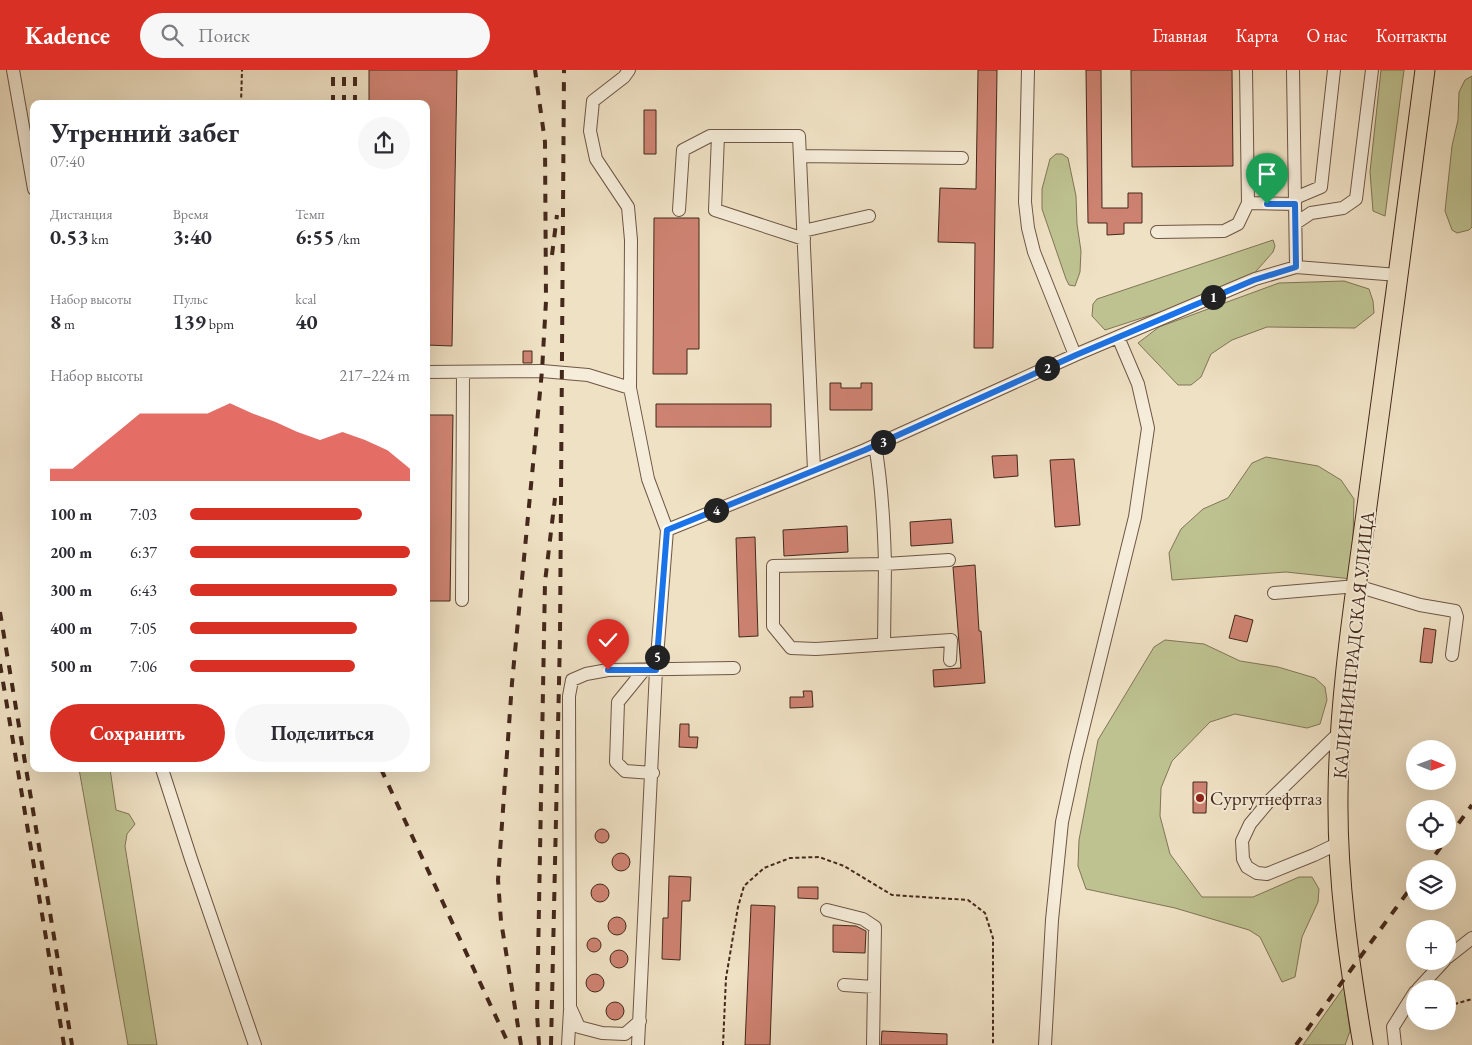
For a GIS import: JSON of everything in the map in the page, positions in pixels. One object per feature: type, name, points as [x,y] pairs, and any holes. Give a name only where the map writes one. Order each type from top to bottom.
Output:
[{"type":"highway","name":"КАЛИНИНГРАДСКАЯ УЛИЦА","points":[[1363,1045],[1344,918],[1339,843],[1340,732],[1357,586],[1425,70]]},
{"type":"street","points":[[13,70],[30,166]]},
{"type":"street","points":[[629,70],[624,77],[593,101],[590,131],[596,159],[628,207],[631,240],[630,388],[648,479],[667,530],[650,670],[653,773],[638,1045]]},
{"type":"street","points":[[1028,70],[1025,202],[1028,228],[1034,252],[1076,355]]},
{"type":"street","points":[[1157,232],[1224,230],[1238,224],[1248,204],[1246,70]]},
{"type":"street","points":[[1293,70],[1296,267]]},
{"type":"street","points":[[1248,204],[1295,201],[1321,187],[1334,70]]},
{"type":"street","points":[[1296,223],[1311,213],[1343,208],[1356,199],[1372,70]]},
{"type":"street","points":[[679,210],[683,150],[710,136],[799,136],[814,470]]},
{"type":"street","points":[[718,136],[715,210],[803,235],[869,216]]},
{"type":"street","points":[[800,156],[962,158]]},
{"type":"street","points":[[667,530],[875,445],[1076,355],[1254,280],[1296,267],[1398,275]]},
{"type":"street","points":[[1045,1045],[1052,920],[1062,822],[1076,757],[1135,517],[1148,428],[1138,384],[1118,337]]},
{"type":"street","points":[[430,372],[542,371],[588,376],[630,388]]},
{"type":"street","points":[[462,600],[463,372]]},
{"type":"street","points":[[875,445],[882,500],[886,564],[884,644]]},
{"type":"street","points":[[949,560],[886,564],[773,566],[773,626],[790,648],[951,640],[950,660]]},
{"type":"street","points":[[1274,593],[1357,586],[1420,605],[1454,611],[1457,617],[1452,655]]},
{"type":"street","points":[[568,1045],[570,1007],[569,696],[572,680],[586,674],[608,670],[734,668]]},
{"type":"street","points":[[650,670],[618,702],[616,762],[625,771],[653,773]]},
{"type":"street","points":[[1339,843],[1267,874],[1247,867],[1243,859],[1242,841],[1250,824],[1270,800],[1340,732]]},
{"type":"street","points":[[163,772],[190,859],[255,1045]]},
{"type":"street","points":[[826,910],[864,919],[875,927],[873,1045]]},
{"type":"street","points":[[1456,951],[1472,938]]},
{"type":"street","points":[[1426,980],[1436,970]]},
{"type":"street","points":[[844,985],[874,987]]},
{"type":"street","points":[[570,1007],[579,1027],[602,1034],[625,1034],[640,1021]]},
{"type":"street","points":[[1395,1045],[1393,1028],[1406,1007]]},
{"type":"path","points":[[242,70],[242,100]]},
{"type":"path","points":[[1456,1004],[1472,999]]},
{"type":"green space","points":[[1381,70],[1404,70],[1385,216],[1373,211],[1370,172]]},
{"type":"green space","points":[[1472,76],[1472,227],[1469,230],[1457,233],[1452,230],[1445,211],[1452,146],[1458,120],[1459,92],[1465,80]]},
{"type":"green space","points":[[1056,154],[1062,154],[1068,158],[1076,196],[1077,224],[1081,251],[1080,272],[1075,286],[1069,285],[1066,279],[1042,209],[1042,189],[1050,159]]},
{"type":"green space","points":[[1273,240],[1275,246],[1273,252],[1251,277],[1182,305],[1105,330],[1092,316],[1093,304],[1097,299]]},
{"type":"green space","points":[[1344,281],[1369,289],[1373,301],[1374,313],[1355,328],[1267,327],[1232,340],[1211,354],[1201,377],[1191,385],[1178,385],[1138,343],[1159,327],[1279,283]]},
{"type":"green space","points":[[1266,457],[1318,466],[1341,480],[1354,499],[1352,579],[1286,572],[1172,580],[1169,553],[1181,529],[1203,509],[1228,498],[1252,463]]},
{"type":"green space","points":[[1165,640],[1204,644],[1240,661],[1278,667],[1315,678],[1325,687],[1327,700],[1320,724],[1307,728],[1235,714],[1210,722],[1172,761],[1161,788],[1160,816],[1170,854],[1202,897],[1253,897],[1299,877],[1312,877],[1319,889],[1318,902],[1302,937],[1295,977],[1282,982],[1260,937],[1249,930],[1175,908],[1086,889],[1078,866],[1079,840],[1098,740],[1154,647]]},
{"type":"green space","points":[[80,772],[110,772],[116,810],[129,814],[135,824],[127,834],[125,846],[157,1045],[128,1045]]},
{"type":"green space","points":[[1344,987],[1350,1031],[1345,1045],[1303,1045]]},
{"type":"building","points":[[369,70],[457,70],[452,346],[430,345],[430,100],[369,100]]},
{"type":"building","points":[[978,70],[997,70],[993,348],[974,348],[975,243],[938,242],[940,188],[976,189]]},
{"type":"building","points":[[1086,70],[1101,70],[1102,208],[1128,208],[1128,193],[1142,193],[1142,223],[1124,223],[1124,234],[1107,235],[1107,223],[1088,223]]},
{"type":"building","points":[[1131,70],[1232,70],[1233,166],[1132,167]]},
{"type":"building","points":[[644,110],[656,110],[656,154],[644,154]]},
{"type":"building","points":[[654,218],[699,218],[699,349],[687,349],[687,374],[653,374]]},
{"type":"building","points":[[523,351],[532,351],[532,363],[523,363]]},
{"type":"building","points":[[830,383],[841,383],[841,388],[861,388],[861,383],[872,383],[872,410],[830,410]]},
{"type":"building","points":[[656,404],[771,404],[771,427],[656,427]]},
{"type":"building","points":[[430,415],[453,415],[450,601],[430,601]]},
{"type":"building","points":[[1017,455],[1018,476],[994,478],[992,456]]},
{"type":"building","points":[[1074,459],[1080,525],[1055,527],[1050,460]]},
{"type":"building","points":[[951,519],[953,543],[911,546],[910,522]]},
{"type":"building","points":[[847,526],[848,552],[784,556],[783,530]]},
{"type":"building","points":[[755,537],[758,636],[739,637],[736,538]]},
{"type":"building","points":[[975,565],[979,631],[981,631],[985,683],[934,687],[933,670],[961,668],[953,567]]},
{"type":"building","points":[[1235,615],[1253,620],[1247,642],[1229,638]]},
{"type":"building","points":[[1424,628],[1436,630],[1432,663],[1420,662]]},
{"type":"building","points":[[803,691],[812,691],[813,707],[790,708],[790,697],[804,697]]},
{"type":"building","points":[[680,724],[689,724],[689,737],[698,737],[697,748],[679,747]]},
{"type":"building","name":"Сургутнефтгаз","points":[[1193,782],[1207,782],[1206,813],[1193,813]]},
{"type":"building","points":[[602,829],[607,831],[609,836],[607,841],[602,843],[597,841],[595,836],[597,831]]},
{"type":"building","points":[[621,853],[627,856],[630,862],[627,868],[621,871],[615,868],[612,862],[615,856]]},
{"type":"building","points":[[669,876],[691,877],[690,901],[682,901],[680,960],[662,959],[663,918],[668,918]]},
{"type":"building","points":[[600,884],[606,887],[609,893],[606,899],[600,902],[594,899],[591,893],[594,887]]},
{"type":"building","points":[[798,887],[818,887],[818,899],[798,898]]},
{"type":"building","points":[[751,905],[775,906],[770,1045],[745,1045]]},
{"type":"building","points":[[613,917],[621,917],[626,922],[624,933],[613,935],[608,930],[608,922]]},
{"type":"building","points":[[833,925],[856,926],[866,931],[865,953],[833,952]]},
{"type":"building","points":[[594,938],[599,940],[601,945],[599,950],[594,952],[589,950],[587,945],[589,940]]},
{"type":"building","points":[[619,950],[625,953],[628,959],[625,965],[619,968],[613,965],[610,959],[613,953]]},
{"type":"building","points":[[591,974],[599,974],[604,979],[602,990],[591,992],[586,987],[586,979]]},
{"type":"building","points":[[615,1002],[621,1005],[624,1011],[621,1017],[615,1020],[609,1017],[606,1011],[609,1005]]},
{"type":"building","points":[[882,1031],[947,1034],[947,1045],[881,1045]]},
{"type":"railway","points":[[333,70],[333,100]]},
{"type":"railway","points":[[344,70],[344,100]]},
{"type":"railway","points":[[355,70],[355,100]]},
{"type":"railway","points":[[521,1045],[501,921],[498,880],[512,683],[542,371],[546,301],[545,142],[535,70]]},
{"type":"railway","points":[[551,1045],[560,637],[564,70]]},
{"type":"railway","points":[[552,255],[557,215]]},
{"type":"railway","points":[[539,1045],[537,1014],[545,582],[555,498]]},
{"type":"railway","points":[[0,612],[72,1045]]},
{"type":"railway","points":[[0,664],[64,1045]]},
{"type":"railway","points":[[382,772],[509,1045]]},
{"type":"railway","points":[[1456,827],[1472,805]]},
{"type":"railway","points":[[1431,860],[1439,850]]},
{"type":"railway","points":[[1296,1045],[1406,894]]},
{"type":"place","name":"Сургутнефтгаз","points":[[1200,798]]},
{"type":"route","points":[[608,670],[656,670],[667,530],[865,450],[1076,355],[1254,280],[1296,267],[1295,204],[1267,204]]}]
